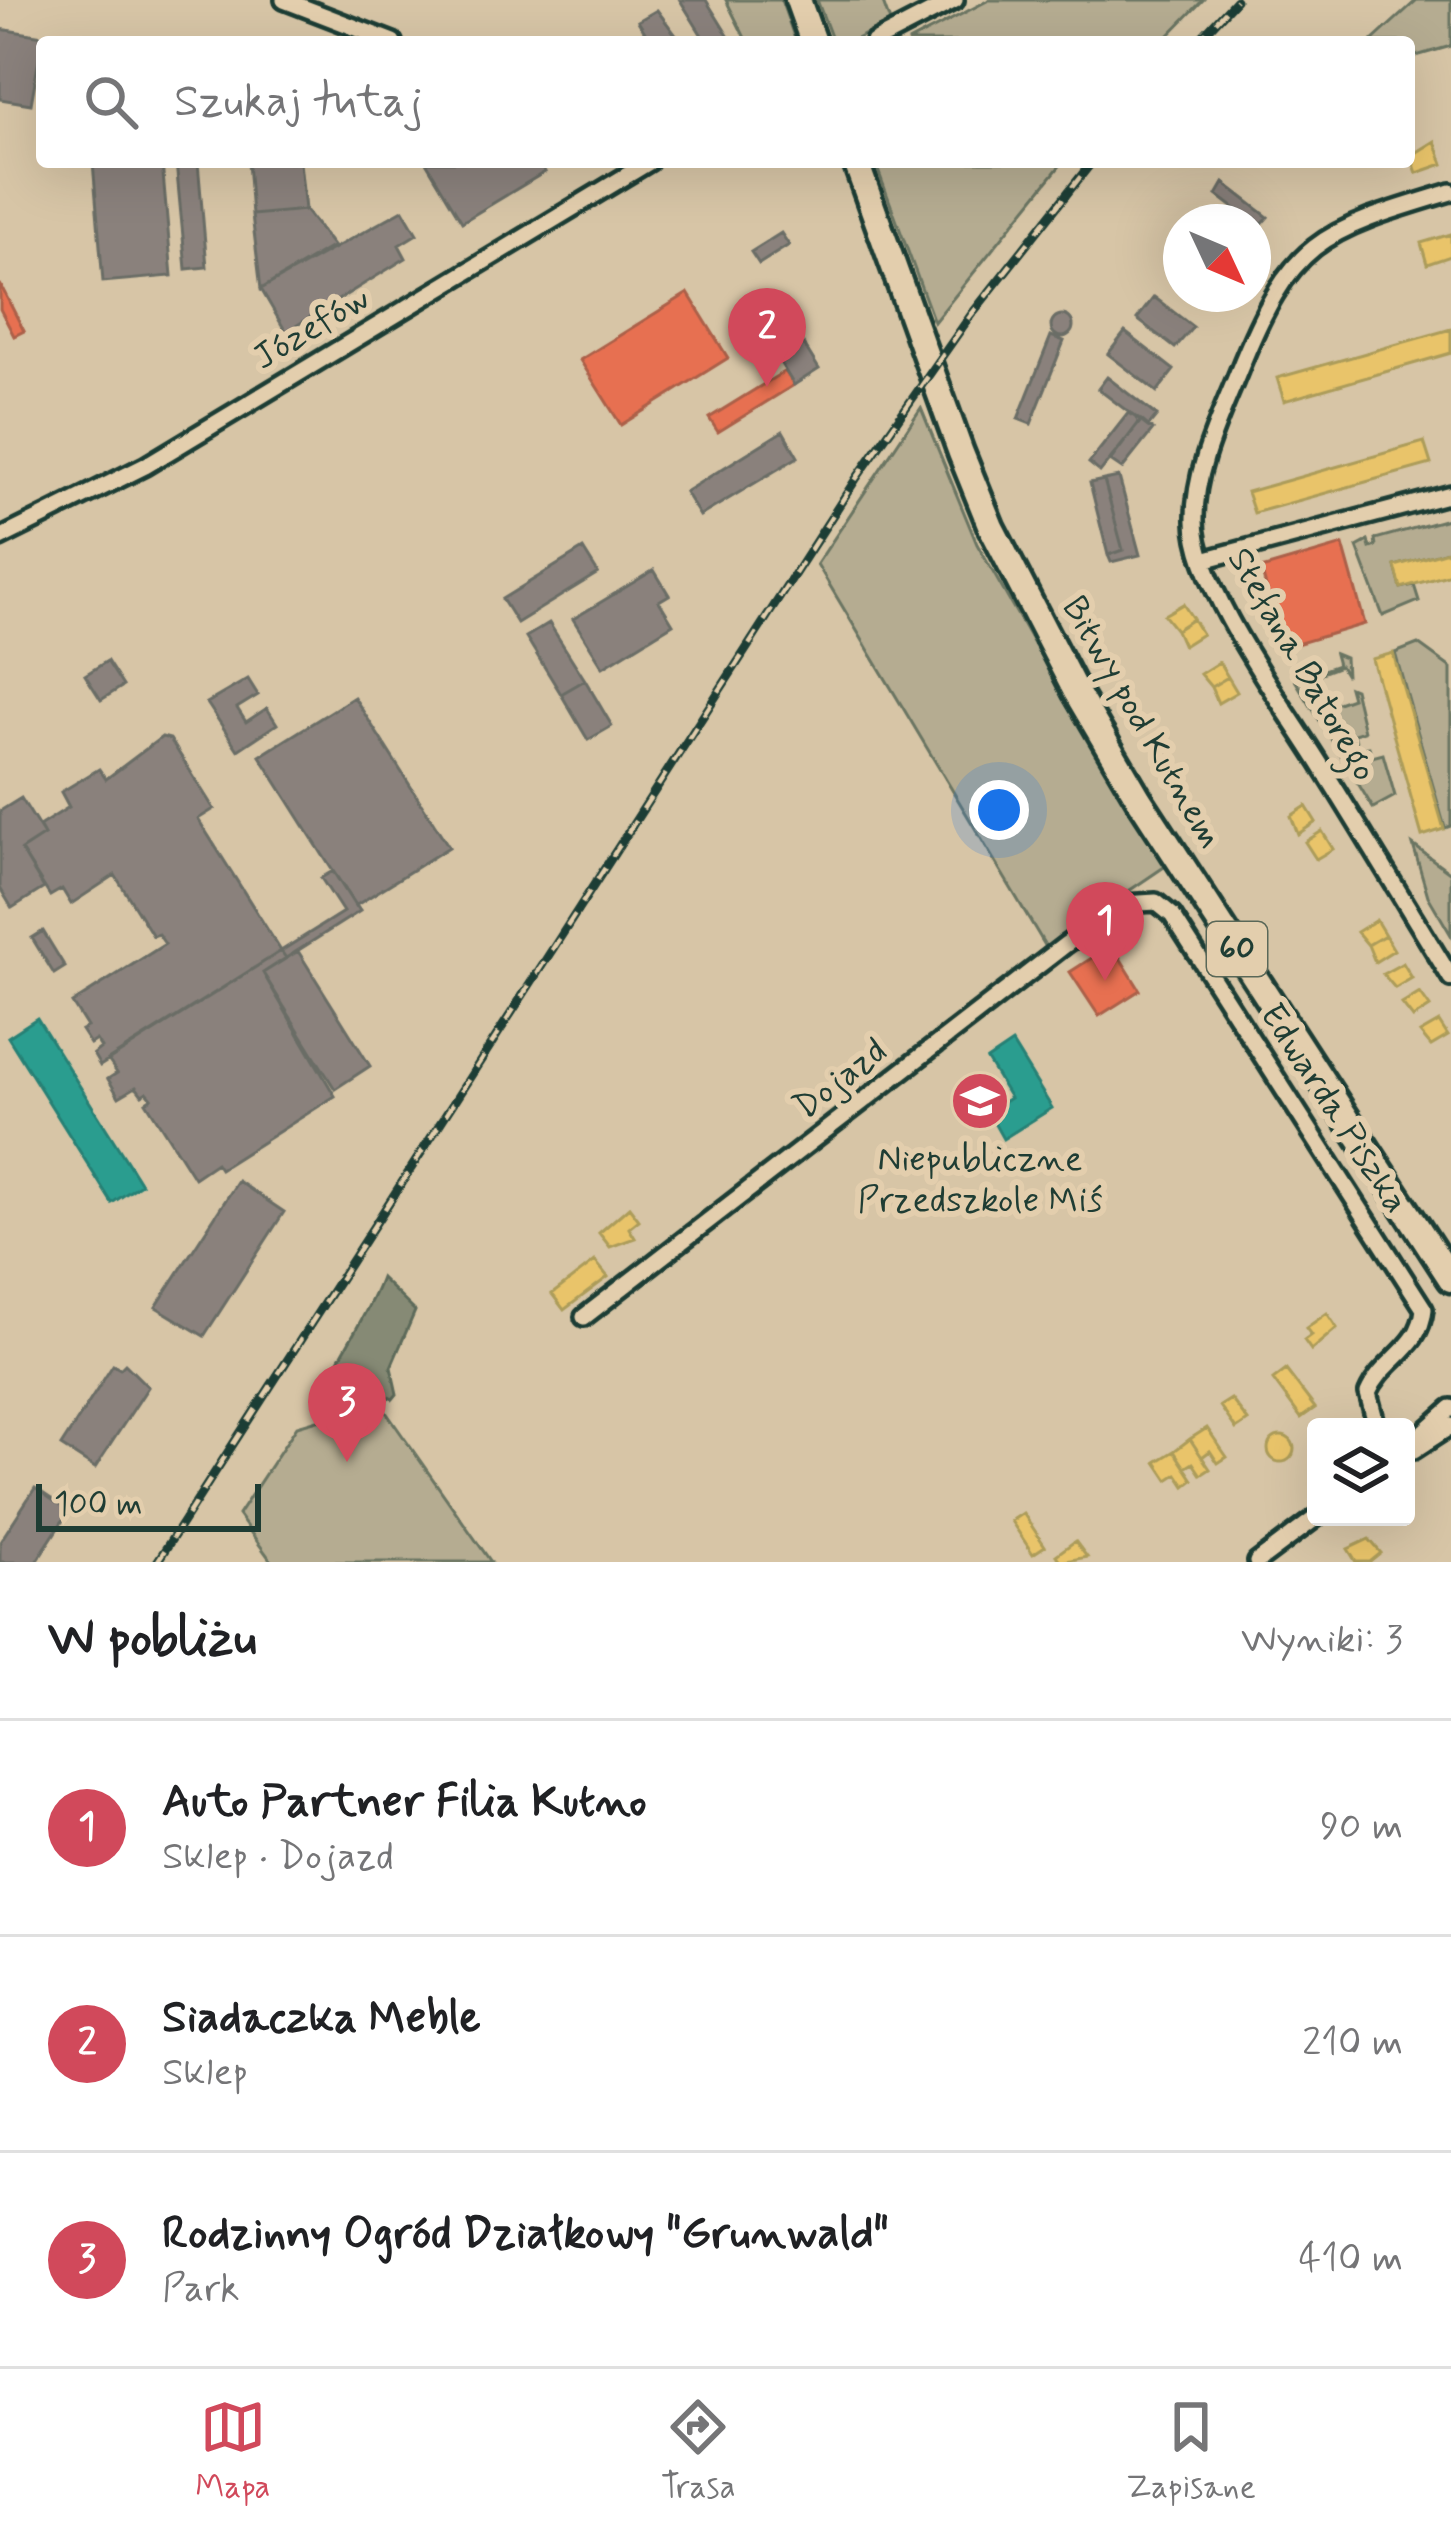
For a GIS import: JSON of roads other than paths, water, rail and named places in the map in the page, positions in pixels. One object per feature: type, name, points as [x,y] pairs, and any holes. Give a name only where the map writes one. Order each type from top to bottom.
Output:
[{"type":"main road","points":[[798,0],[811,36]]},
{"type":"main road","name":"Bitwy pod Kutnem","points":[[858,168],[968,472],[1076,692],[1138,799],[1450,1280]]},
{"type":"street","points":[[284,0],[377,36]]},
{"type":"street","points":[[886,36],[955,0]]},
{"type":"street","name":"Józefów","points":[[0,538],[145,466],[633,168]]},
{"type":"street","name":"Stefana Batorego","points":[[1451,192],[1353,221],[1307,249],[1283,275],[1260,316],[1197,485],[1194,525],[1204,560],[1264,674],[1451,978]]},
{"type":"street","points":[[1204,560],[1451,494]]},
{"type":"street","name":"Dojazd","points":[[584,1317],[1065,945],[1124,904],[1140,900]]},
{"type":"street","name":"Edwarda Piszka","points":[[1140,900],[1156,902],[1172,915],[1415,1288],[1424,1309],[1422,1328],[1413,1345],[1374,1379],[1368,1407],[1373,1418]]},
{"type":"street","points":[[1415,1442],[1451,1408]]},
{"type":"street","points":[[1415,1446],[1451,1426]]},
{"type":"street","points":[[1257,1562],[1307,1524]]},
{"type":"railway","points":[[1203,36],[1236,0]]},
{"type":"railway","points":[[157,1562],[856,479],[971,315],[1087,168]]},
{"type":"place","name":"Siadaczka Meble","points":[[767,387]]},
{"type":"place","name":"Auto Partner Filia Kutno","points":[[1105,981]]},
{"type":"place","name":"Niepubliczne Przedszkole Miś","points":[[980,1101]]},
{"type":"place","name":"Rodzinny Ogród Działkowy \"Grunwald\"","points":[[347,1462]]}]
